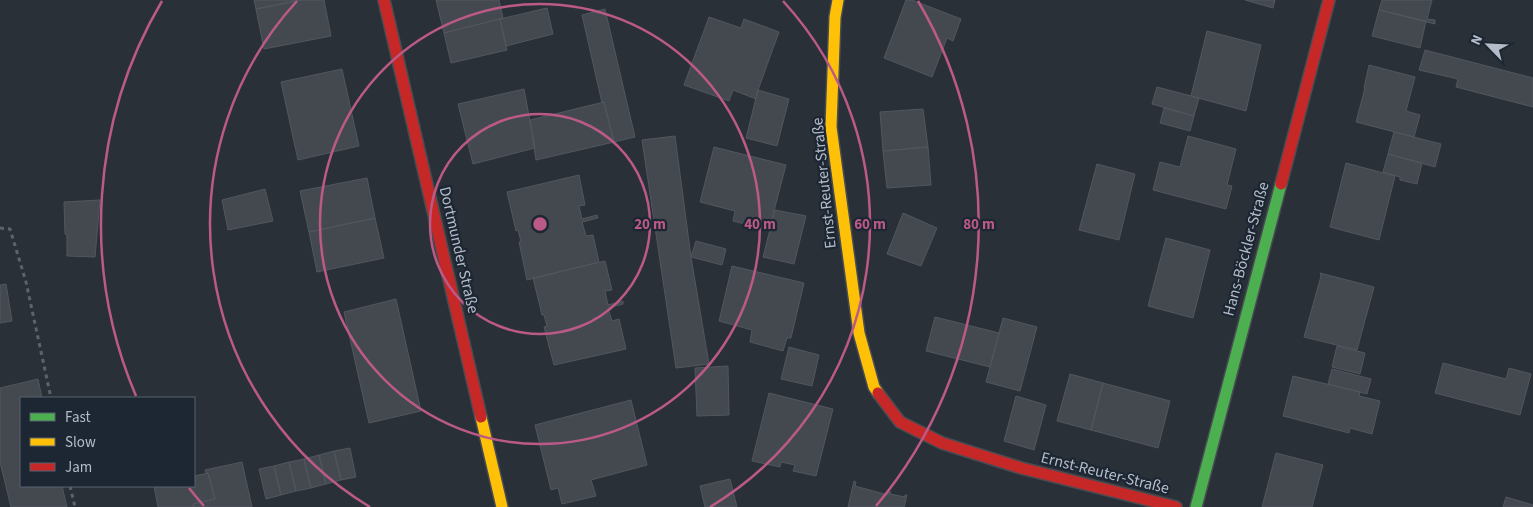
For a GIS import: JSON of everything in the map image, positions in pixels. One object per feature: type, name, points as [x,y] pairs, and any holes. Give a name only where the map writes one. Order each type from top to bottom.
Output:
[{"type":"street","name":"Dortmunder Straße","points":[[384,0],[502,507]]},
{"type":"street","name":"Ernst-Reuter-Straße","points":[[838,0],[835,17],[831,127],[859,333],[874,387],[900,422],[942,443],[1021,468],[1176,507]]},
{"type":"street","name":"Hans-Böckler-Straße","points":[[1196,507],[1329,0]]},
{"type":"path","points":[[0,228],[10,229],[26,282],[51,397]]},
{"type":"path","points":[[70,487],[75,507]]},
{"type":"building","points":[[254,0],[301,0],[256,9]]},
{"type":"building","points":[[301,0],[324,0],[331,36],[264,49],[256,9]]},
{"type":"building","points":[[436,0],[499,0],[503,18],[444,33]]},
{"type":"building","points":[[906,0],[912,0],[961,19],[953,41],[947,38],[932,77],[884,58]]},
{"type":"building","points":[[1245,0],[1275,0],[1273,8]]},
{"type":"building","points":[[1382,0],[1432,0],[1427,19],[1435,20],[1435,24],[1379,10]]},
{"type":"building","points":[[547,8],[553,34],[506,46],[500,19]]},
{"type":"building","points":[[605,9],[635,137],[614,142],[604,102],[602,103],[582,15]]},
{"type":"building","points":[[1379,10],[1426,21],[1420,48],[1372,36]]},
{"type":"building","points":[[709,17],[741,28],[744,19],[779,32],[756,99],[733,90],[729,101],[684,85]]},
{"type":"building","points":[[500,19],[507,50],[451,63],[444,33]]},
{"type":"building","points":[[1207,31],[1261,45],[1246,111],[1191,96]]},
{"type":"building","points":[[1425,50],[1533,78],[1533,107],[1456,87],[1458,79],[1419,70]]},
{"type":"building","points":[[1369,65],[1415,77],[1406,111],[1420,115],[1414,137],[1356,122]]},
{"type":"building","points":[[342,69],[359,146],[298,160],[281,82]]},
{"type":"building","points":[[1157,87],[1199,98],[1194,116],[1152,104]]},
{"type":"building","points":[[524,89],[535,148],[473,164],[458,104]]},
{"type":"building","points":[[758,90],[789,99],[777,146],[746,138]]},
{"type":"building","points":[[604,102],[614,142],[536,160],[530,120]]},
{"type":"building","points":[[1164,108],[1194,116],[1190,131],[1160,123]]},
{"type":"building","points":[[923,109],[928,147],[883,151],[880,112]]},
{"type":"building","points":[[1394,132],[1441,144],[1435,167],[1388,154]]},
{"type":"building","points":[[675,136],[691,257],[709,364],[676,368],[642,140]]},
{"type":"building","points":[[1188,136],[1236,149],[1227,185],[1232,186],[1226,209],[1153,190],[1160,162],[1180,167]]},
{"type":"building","points":[[714,147],[786,165],[769,230],[733,221],[735,211],[700,202]]},
{"type":"building","points":[[928,147],[931,185],[887,188],[883,151]]},
{"type":"building","points":[[1388,154],[1422,163],[1417,184],[1400,180],[1400,177],[1383,172]]},
{"type":"building","points":[[1346,163],[1395,176],[1379,240],[1330,227]]},
{"type":"building","points":[[1097,164],[1135,174],[1119,240],[1079,230]]},
{"type":"building","points":[[579,175],[585,205],[579,206],[582,219],[597,215],[598,218],[582,222],[586,236],[593,235],[599,262],[527,280],[519,242],[521,242],[518,230],[516,231],[507,192]]},
{"type":"building","points":[[367,178],[375,218],[309,232],[300,191]]},
{"type":"building","points":[[265,189],[273,221],[228,230],[222,200]]},
{"type":"building","points":[[100,200],[95,257],[67,256],[64,202]]},
{"type":"building","points":[[775,210],[806,216],[794,264],[763,257]]},
{"type":"building","points":[[903,213],[937,228],[921,266],[887,254]]},
{"type":"building","points":[[375,218],[384,258],[317,272],[309,232]]},
{"type":"building","points":[[1166,238],[1210,250],[1193,318],[1148,306]]},
{"type":"building","points":[[696,241],[726,249],[722,265],[691,257]]},
{"type":"building","points":[[605,261],[612,290],[605,291],[608,305],[623,301],[623,304],[608,308],[612,321],[619,319],[626,349],[554,365],[544,327],[547,326],[544,315],[542,315],[533,278]]},
{"type":"building","points":[[732,266],[804,283],[791,338],[787,338],[783,351],[750,342],[752,330],[719,321]]},
{"type":"building","points":[[1320,273],[1374,287],[1357,350],[1304,337],[1321,276]]},
{"type":"building","points":[[6,284],[12,321],[0,323],[0,285]]},
{"type":"building","points":[[396,299],[421,411],[369,423],[344,312]]},
{"type":"building","points":[[935,317],[999,333],[990,367],[926,351]]},
{"type":"building","points":[[1003,318],[1037,327],[1020,391],[986,382]]},
{"type":"building","points":[[1337,346],[1365,353],[1360,374],[1332,367]]},
{"type":"building","points":[[789,347],[819,355],[812,386],[781,379]]},
{"type":"building","points":[[1443,363],[1506,379],[1509,368],[1531,374],[1520,415],[1435,393]]},
{"type":"building","points":[[728,366],[729,415],[697,416],[695,368]]},
{"type":"building","points":[[1332,369],[1371,379],[1367,394],[1328,384]]},
{"type":"building","points":[[1070,374],[1103,383],[1091,430],[1057,421]]},
{"type":"building","points":[[1293,376],[1360,392],[1359,396],[1380,401],[1372,434],[1350,428],[1349,433],[1283,416]]},
{"type":"building","points":[[38,379],[42,397],[20,397],[20,487],[62,487],[67,507],[11,507],[0,462],[0,388]]},
{"type":"building","points":[[1103,383],[1170,401],[1158,448],[1091,430]]},
{"type":"building","points":[[769,393],[833,409],[816,476],[793,471],[795,465],[781,462],[780,467],[752,461]]},
{"type":"building","points":[[1016,396],[1046,405],[1034,450],[1004,441]]},
{"type":"building","points":[[631,400],[647,465],[591,480],[596,496],[562,504],[558,488],[551,490],[535,425]]},
{"type":"building","points":[[350,448],[356,477],[341,480],[334,451]]},
{"type":"building","points":[[334,451],[341,480],[326,484],[319,455]]},
{"type":"building","points":[[1276,453],[1323,465],[1312,507],[1262,507]]},
{"type":"building","points":[[319,455],[326,484],[311,488],[304,459]]},
{"type":"building","points":[[304,459],[311,488],[296,491],[289,462]]},
{"type":"building","points":[[242,462],[252,507],[194,507],[193,504],[215,499],[208,473],[205,470]]},
{"type":"building","points":[[289,462],[296,491],[281,495],[274,466]]},
{"type":"building","points":[[274,466],[281,495],[266,499],[259,469]]},
{"type":"building","points":[[208,473],[215,499],[193,504],[194,507],[158,507],[154,487],[195,487],[195,476]]},
{"type":"building","points":[[730,479],[737,507],[705,507],[700,486]]},
{"type":"building","points":[[854,481],[856,482],[855,486],[888,495],[888,492],[891,492],[890,494],[905,497],[907,495],[904,507],[848,507]]},
{"type":"building","points":[[1506,497],[1533,505],[1533,507],[1503,507]]},
{"type":"traffic: fast","points":[[1196,507],[1281,184]]},
{"type":"traffic: slow","points":[[838,0],[835,17],[831,127],[859,333],[874,387],[878,393]]},
{"type":"traffic: slow","points":[[481,417],[502,507]]},
{"type":"traffic: jam","points":[[384,0],[481,417]]},
{"type":"traffic: jam","points":[[1281,184],[1329,0]]},
{"type":"traffic: jam","points":[[878,393],[900,422],[942,443],[1021,468],[1176,507]]}]
